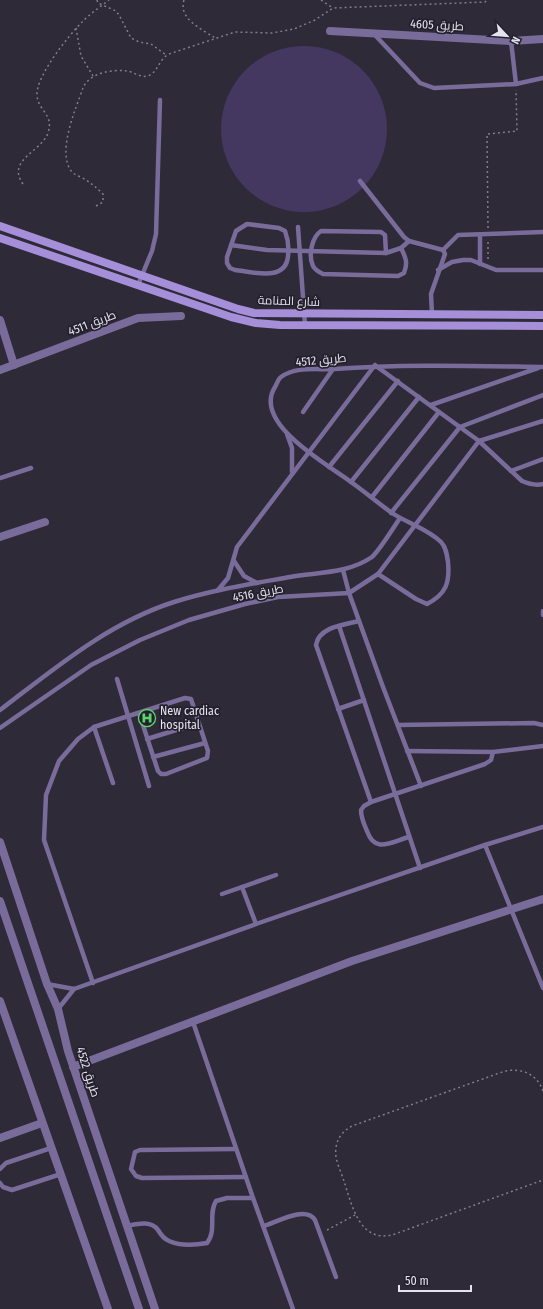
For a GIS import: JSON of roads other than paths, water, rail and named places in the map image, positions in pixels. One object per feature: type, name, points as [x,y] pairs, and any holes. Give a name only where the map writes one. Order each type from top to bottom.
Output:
[{"type":"street","name":"طريق 4605","points":[[330,31],[511,41],[543,40]]},
{"type":"street","name":"شارع المنامة","points":[[0,226],[238,309],[266,314],[543,315]]},
{"type":"street","name":"شارع المنامة","points":[[0,238],[231,317],[256,323],[305,325],[543,326]]},
{"type":"street","name":"طريق 4511","points":[[0,370],[138,318],[181,316]]},
{"type":"street","points":[[0,320],[14,365]]},
{"type":"street","points":[[0,537],[45,522]]},
{"type":"street","name":"طريق 4522","points":[[0,842],[47,984],[58,1010],[73,1067],[155,1309]]},
{"type":"street","points":[[73,1067],[352,961],[543,899]]},
{"type":"street","points":[[0,900],[139,1309]]},
{"type":"street","points":[[0,1001],[108,1309]]},
{"type":"street","points":[[0,1138],[42,1123]]},
{"type":"lane","points":[[374,34],[420,84],[434,88],[516,84],[543,78]]},
{"type":"lane","points":[[511,41],[516,84]]},
{"type":"lane","points":[[138,285],[152,251],[156,227],[160,100]]},
{"type":"lane","points":[[360,181],[404,237],[409,241],[443,250]]},
{"type":"lane","points":[[247,224],[279,228],[285,231],[289,250],[288,263],[279,272],[272,274],[235,270],[230,268],[227,263],[236,231],[247,224]]},
{"type":"lane","points":[[298,227],[305,325]]},
{"type":"lane","points":[[386,253],[385,235],[380,232],[362,230],[321,231],[313,240],[313,265],[317,271],[323,274],[398,276],[404,273],[407,267],[407,259],[401,248]]},
{"type":"lane","points":[[443,250],[458,235],[543,232]]},
{"type":"lane","points":[[480,235],[480,264]]},
{"type":"lane","points":[[231,245],[266,250],[386,253],[401,248],[409,241]]},
{"type":"lane","points":[[432,315],[431,294],[438,270],[445,254],[443,250]]},
{"type":"lane","points":[[438,270],[452,262],[463,260],[471,260],[496,270],[543,270]]},
{"type":"lane","points":[[218,590],[228,578],[234,562],[237,547],[374,365],[479,441],[522,481],[530,485],[538,486],[543,484]]},
{"type":"lane","name":"طريق 4512","points":[[378,574],[427,604],[436,599],[443,592],[450,578],[447,555],[442,543],[432,535],[392,513],[308,452],[286,433],[274,416],[270,406],[270,394],[280,378],[294,370],[333,369],[374,365],[542,367]]},
{"type":"lane","points":[[430,405],[542,367]]},
{"type":"lane","points":[[303,412],[333,369]]},
{"type":"lane","points":[[329,467],[398,381]]},
{"type":"lane","points":[[392,513],[460,427],[543,395]]},
{"type":"lane","points":[[351,482],[419,397]]},
{"type":"lane","points":[[372,498],[439,412]]},
{"type":"lane","points":[[479,441],[543,421]]},
{"type":"lane","points":[[286,433],[292,448],[292,473]]},
{"type":"lane","name":"طريق 4516","points":[[0,728],[91,665],[140,640],[189,620],[245,604],[278,598],[349,593],[378,574],[479,441]]},
{"type":"lane","points":[[511,470],[543,459]]},
{"type":"lane","points":[[0,478],[31,468]]},
{"type":"lane","name":"طريق 4516","points":[[0,710],[78,650],[132,620],[174,602],[218,590],[291,576],[343,570],[372,556],[400,518]]},
{"type":"lane","points":[[234,562],[244,576],[257,583]]},
{"type":"lane","points":[[343,570],[349,593],[420,786]]},
{"type":"lane","points":[[543,610],[543,615]]},
{"type":"lane","points":[[359,621],[339,626],[321,633],[317,638],[316,645],[371,802]]},
{"type":"lane","points":[[339,626],[394,795],[420,868]]},
{"type":"lane","points":[[117,679],[149,786]]},
{"type":"lane","points":[[93,983],[44,840],[46,795],[59,761],[78,739],[94,727],[128,717],[139,713],[188,698],[191,699],[208,755],[206,758],[166,774],[161,774],[158,771],[139,713]]},
{"type":"lane","points":[[338,709],[364,700]]},
{"type":"lane","points":[[147,738],[199,723]]},
{"type":"lane","points":[[398,725],[534,723],[543,725]]},
{"type":"lane","points":[[94,727],[113,783]]},
{"type":"lane","points":[[153,757],[205,743]]},
{"type":"lane","points":[[407,751],[493,752],[543,746]]},
{"type":"lane","points":[[409,837],[379,845],[370,840],[361,810],[364,806],[371,802],[486,764],[491,760],[493,752]]},
{"type":"lane","points":[[47,984],[74,989],[485,845],[543,828]]},
{"type":"lane","points":[[485,845],[543,988]]},
{"type":"lane","points":[[222,894],[276,875]]},
{"type":"lane","points":[[242,887],[256,924]]},
{"type":"lane","points":[[58,1010],[74,989]]},
{"type":"lane","points":[[193,1022],[253,1198],[293,1309]]},
{"type":"lane","points":[[0,1169],[6,1163],[51,1148]]},
{"type":"lane","points":[[236,1149],[140,1150],[135,1152],[131,1169],[136,1176],[142,1178],[246,1177]]},
{"type":"lane","points":[[0,1182],[3,1187],[12,1190],[61,1174]]},
{"type":"lane","points":[[126,1226],[143,1223],[148,1224],[157,1228],[162,1236],[169,1241],[184,1244],[207,1243],[211,1237],[213,1207],[216,1201],[227,1198],[253,1198]]},
{"type":"lane","points":[[264,1226],[302,1212],[313,1217],[336,1277]]},
{"type":"place","name":"New cardiac hospital","points":[[147,718]]}]
